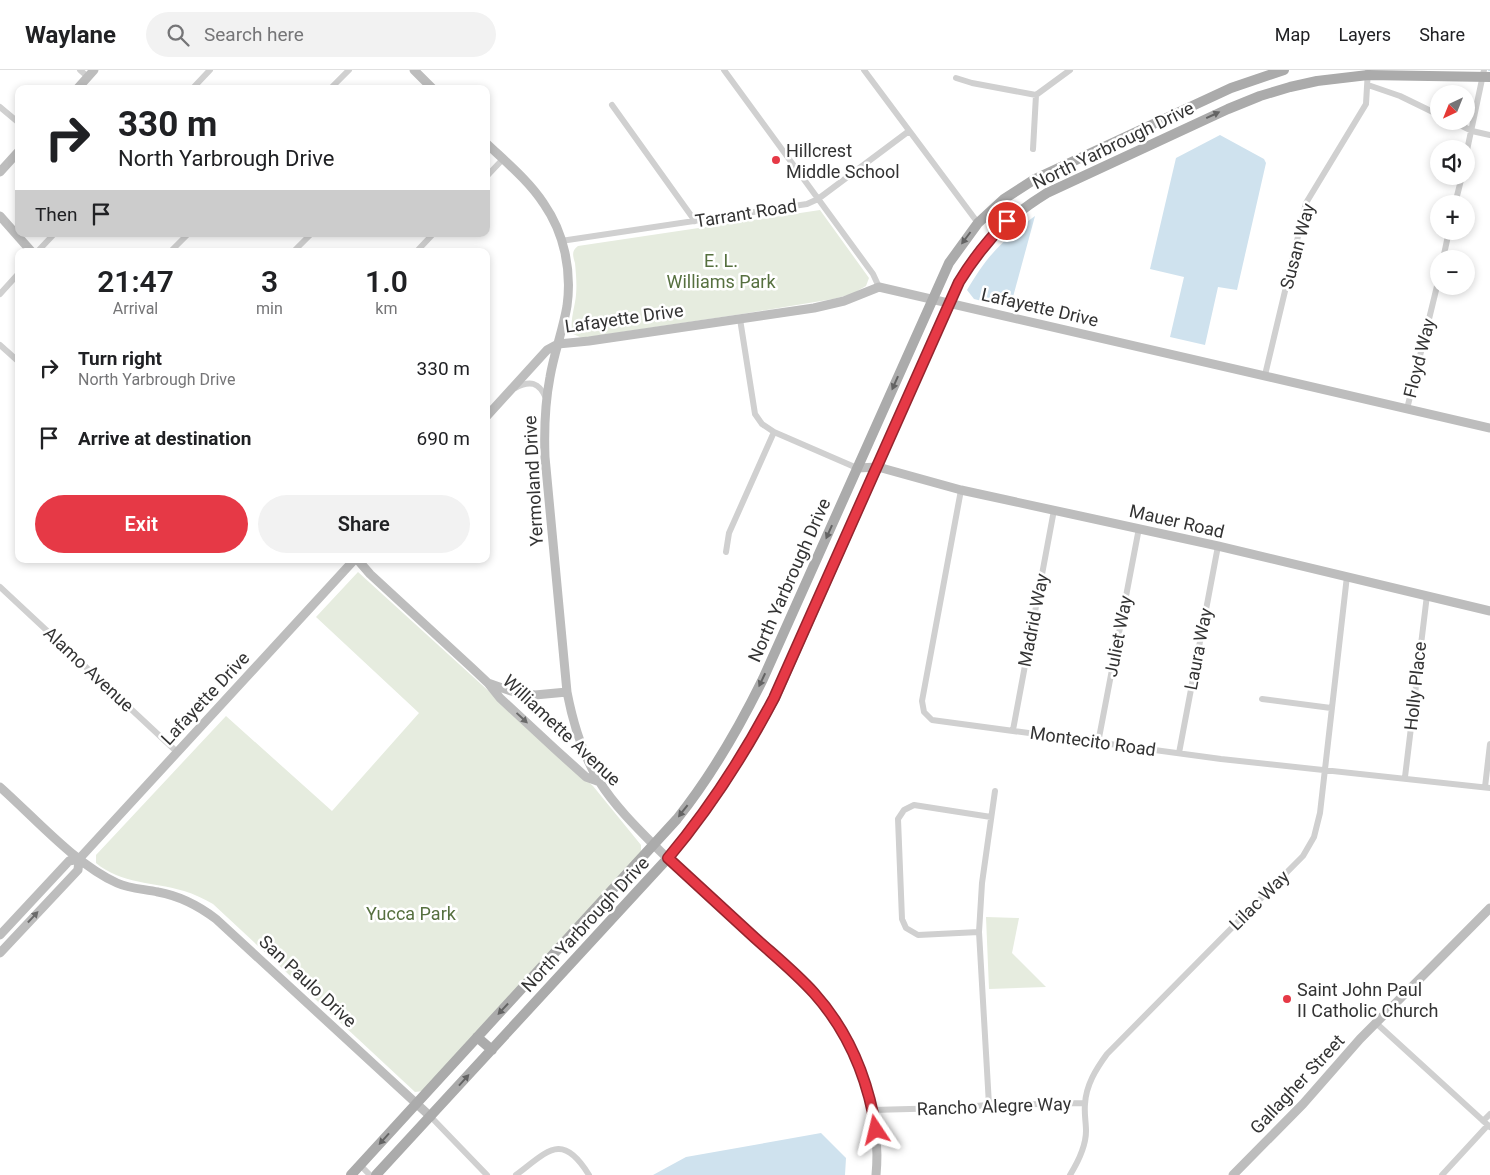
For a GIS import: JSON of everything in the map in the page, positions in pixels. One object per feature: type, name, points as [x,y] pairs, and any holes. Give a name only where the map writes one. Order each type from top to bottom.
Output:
[{"type":"main road","name":"North Yarbrough Drive","points":[[350,1175],[690,803],[742,723],[931,300],[949,263],[978,224],[1004,199],[1035,179],[1223,91],[1284,70]]},
{"type":"main road","name":"North Yarbrough Drive","points":[[376,1175],[668,858],[708,807],[742,758],[774,698],[959,282],[972,260],[1007,221],[1025,206],[1047,193],[1260,96],[1317,81],[1368,77],[1485,74]]},
{"type":"main road","points":[[726,748],[742,758]]},
{"type":"main road","points":[[477,1037],[492,1050]]},
{"type":"street","points":[[80,70],[91,73],[80,85]]},
{"type":"street","points":[[196,85],[210,70]]},
{"type":"street","points":[[334,85],[348,70]]},
{"type":"street","points":[[414,70],[429,85]]},
{"type":"street","points":[[724,70],[873,274],[880,287]]},
{"type":"street","points":[[864,70],[978,224]]},
{"type":"street","points":[[956,78],[1036,96],[1070,70]]},
{"type":"street","points":[[1470,140],[1485,74]]},
{"type":"street","points":[[1368,77],[1430,111]]},
{"type":"street","name":"Susan Way","points":[[1265,375],[1306,203],[1366,104],[1368,77]]},
{"type":"street","points":[[1033,149],[1036,96]]},
{"type":"street","points":[[612,105],[695,221]]},
{"type":"street","points":[[0,107],[15,120]]},
{"type":"street","name":"Tarrant Road","points":[[562,241],[808,204],[818,199],[909,131]]},
{"type":"street","points":[[1472,131],[1490,135]]},
{"type":"street","name":"Yermoland Drive","points":[[490,146],[536,192],[554,220],[566,258],[569,283],[567,306],[546,398],[545,457],[567,692],[572,717],[580,740],[600,782]]},
{"type":"street","points":[[0,172],[15,155]]},
{"type":"street","points":[[490,173],[503,159]]},
{"type":"street","points":[[0,216],[15,233]]},
{"type":"street","points":[[19,237],[28,248]]},
{"type":"street","points":[[41,248],[51,237]]},
{"type":"street","points":[[174,248],[185,237]]},
{"type":"street","points":[[297,248],[308,237]]},
{"type":"street","points":[[420,248],[430,237]]},
{"type":"street","points":[[0,294],[15,277]]},
{"type":"street","name":"Lafayette Drive","points":[[490,413],[547,350],[558,344],[779,314],[837,303],[880,287],[1490,428]]},
{"type":"street","name":"Floyd Way","points":[[1407,409],[1435,295]]},
{"type":"street","points":[[740,319],[756,414],[762,424],[774,432],[857,468]]},
{"type":"street","points":[[0,345],[15,358]]},
{"type":"street","points":[[512,389],[530,383],[543,391],[546,398]]},
{"type":"street","points":[[726,552],[729,533],[774,432]]},
{"type":"street","name":"Mauer Road","points":[[857,468],[878,467],[961,490],[1139,528],[1490,610]]},
{"type":"street","name":"Montecito Road","points":[[961,490],[922,701],[926,715],[936,721],[1179,753],[1487,787]]},
{"type":"street","name":"Madrid Way","points":[[1013,730],[1054,510]]},
{"type":"street","name":"Juliet Way","points":[[1098,743],[1139,528]]},
{"type":"street","name":"Laura Way","points":[[1179,753],[1218,546]]},
{"type":"street","name":"Lafayette Drive","points":[[0,935],[69,862],[79,859],[352,563]]},
{"type":"street","name":"Williamette Avenue","points":[[360,563],[488,683],[500,698],[586,777],[600,782],[634,825],[815,994],[844,1034],[858,1062],[866,1084],[877,1144],[876,1175]]},
{"type":"street","name":"Lilac Way","points":[[1070,1175],[1085,1140],[1085,1103],[1091,1080],[1107,1054],[1292,867],[1309,847],[1318,827],[1348,576]]},
{"type":"street","name":"Alamo Avenue","points":[[0,587],[177,752]]},
{"type":"street","name":"Holly Place","points":[[1405,778],[1427,595]]},
{"type":"street","name":"Williamette Avenue","points":[[488,683],[529,694],[567,692]]},
{"type":"street","points":[[1262,699],[1331,708]]},
{"type":"street","points":[[1487,787],[1490,744]]},
{"type":"street","name":"San Paulo Drive","points":[[0,786],[79,859],[97,873],[120,884],[171,895],[206,911],[416,1102],[487,1175]]},
{"type":"street","points":[[989,1104],[979,932],[982,883],[995,791]]},
{"type":"street","points":[[979,932],[918,935],[906,928],[902,919],[898,823],[900,814],[914,805],[991,817]]},
{"type":"street","name":"Lafayette Drive","points":[[0,953],[78,870],[79,859]]},
{"type":"street","name":"Gallagher Street","points":[[1233,1175],[1304,1104],[1360,1039],[1490,908]]},
{"type":"street","points":[[1376,1023],[1487,1125]]},
{"type":"street","name":"Rancho Alegre Way","points":[[872,1110],[948,1108],[989,1104],[1085,1103]]},
{"type":"street","points":[[1442,1175],[1487,1125],[1490,1114]]},
{"type":"street","points":[[516,1175],[546,1152],[561,1149],[575,1155],[589,1175]]},
{"type":"street","points":[[360,1165],[370,1175]]},
{"type":"green space","name":"E. L. Williams Park","points":[[820,210],[869,278],[866,286],[852,294],[833,299],[742,314],[582,338],[573,334],[572,320],[576,287],[573,254],[578,246]]},
{"type":"green space","name":"Yucca Park","points":[[358,572],[593,786],[641,845],[641,853],[423,1091],[415,1092],[213,904],[184,891],[127,879],[106,870],[96,863],[96,855],[226,716],[332,811],[419,713],[316,617]]},
{"type":"green space","points":[[986,917],[1019,918],[1012,953],[1046,987],[989,989]]},
{"type":"water","points":[[1220,135],[1264,159],[1266,163],[1237,290],[1218,287],[1205,345],[1170,337],[1184,277],[1150,269],[1176,158]]},
{"type":"water","points":[[1035,216],[1010,308],[974,299],[967,290],[982,267],[996,249]]},
{"type":"water","points":[[821,1133],[846,1158],[845,1175],[653,1175],[686,1157]]},
{"type":"place","name":"Hillcrest Middle School","points":[[776,160]]},
{"type":"place","name":"Saint John Paul II Catholic Church","points":[[1287,999]]},
{"type":"route","points":[[876,1130],[866,1084],[858,1062],[832,1015],[802,980],[668,858],[692,829],[724,784],[761,724],[959,282],[972,260],[1007,221]]}]
